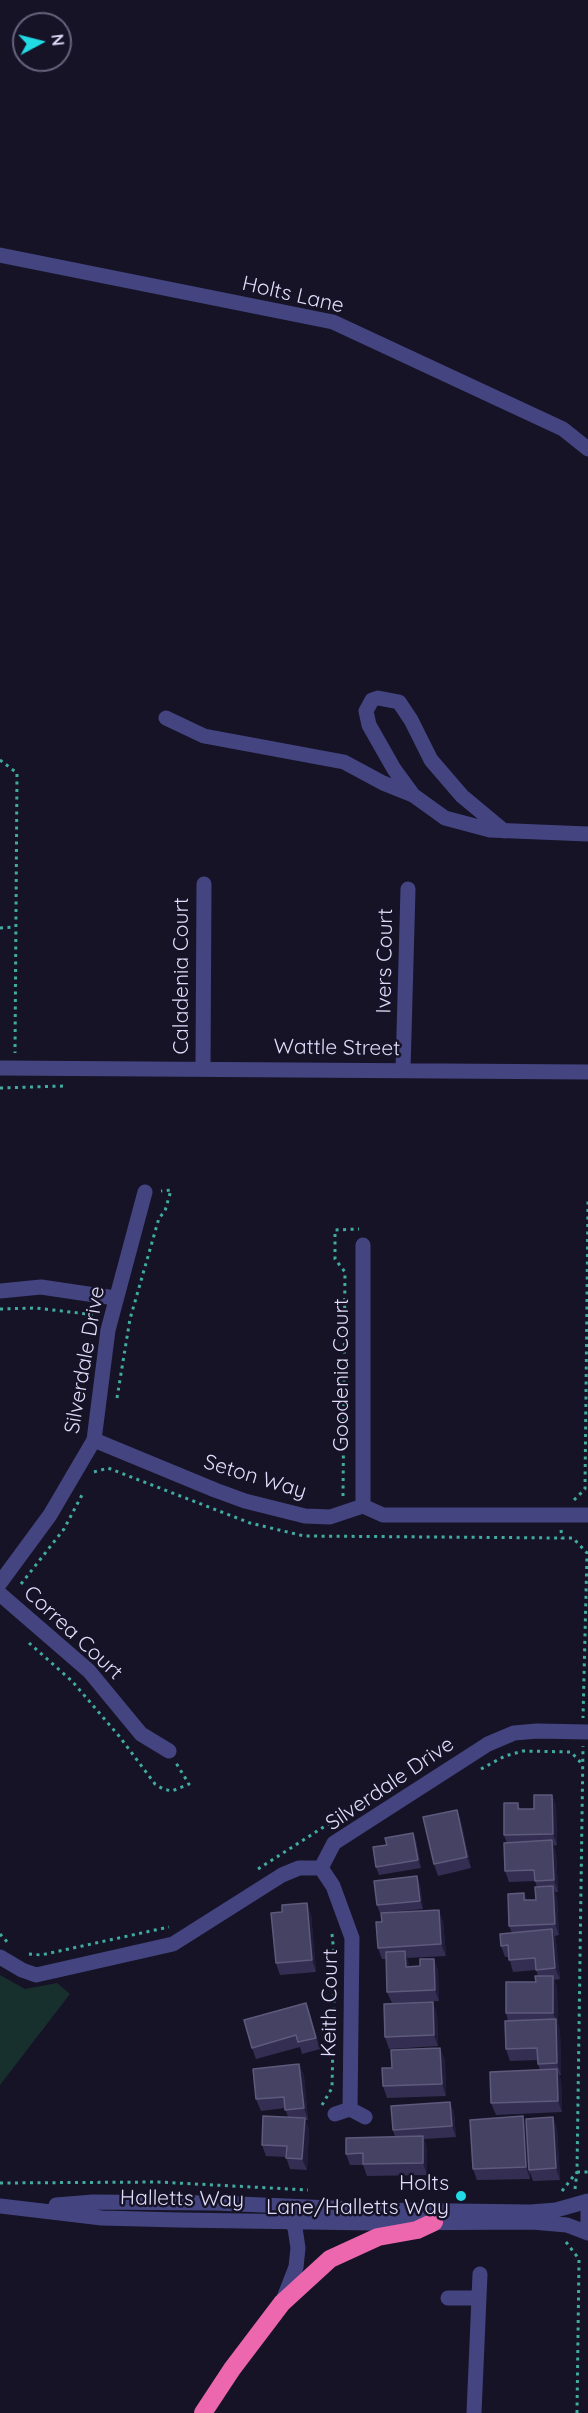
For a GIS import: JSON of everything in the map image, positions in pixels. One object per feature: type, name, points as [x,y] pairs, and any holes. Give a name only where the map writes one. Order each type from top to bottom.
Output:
[{"type":"highway","points":[[203,2413],[232,2369],[282,2302],[330,2259],[378,2237],[417,2230],[434,2222]]},
{"type":"street","name":"Holts Lane","points":[[0,255],[333,322],[563,429],[588,449]]},
{"type":"street","points":[[413,795],[394,769],[369,725],[366,711],[372,700],[378,698],[399,702],[411,720],[431,760],[462,796],[504,831]]},
{"type":"street","points":[[166,718],[204,736],[344,762],[383,783],[413,795],[445,818],[490,830],[588,834]]},
{"type":"street","name":"Caladenia Court","points":[[203,1068],[204,884]]},
{"type":"street","name":"Ivers Court","points":[[403,1070],[408,888]]},
{"type":"street","name":"Wattle Street","points":[[8,1067],[588,1072]]},
{"type":"street","name":"Silverdale Drive","points":[[0,1583],[50,1515],[94,1440],[111,1315],[145,1192]]},
{"type":"street","name":"Goodenia Court","points":[[363,1245],[363,1506]]},
{"type":"street","points":[[0,1291],[41,1287],[115,1298]]},
{"type":"street","name":"Seton Way","points":[[94,1440],[245,1501],[305,1516],[330,1517],[363,1506]]},
{"type":"street","points":[[363,1506],[383,1515],[560,1517],[588,1515]]},
{"type":"street","name":"Correa Court","points":[[0,1594],[89,1671],[141,1734],[169,1750]]},
{"type":"street","name":"Silverdale Drive","points":[[321,1868],[334,1843],[488,1744],[514,1733],[585,1732]]},
{"type":"street","points":[[5,1950],[22,1970],[36,1975],[173,1944],[282,1875],[299,1868],[321,1868]]},
{"type":"street","name":"Keith Court","points":[[321,1868],[333,1886],[352,1938],[342,2112]]},
{"type":"street","points":[[342,2112],[365,2117]]},
{"type":"street","name":"Halletts Way","points":[[25,2208],[93,2202],[510,2212],[556,2210],[583,2205]]},
{"type":"street","points":[[281,2205],[295,2228],[298,2248],[296,2267],[282,2302]]},
{"type":"street","points":[[583,2205],[588,2226]]},
{"type":"street","name":"Halletts Way","points":[[0,2206],[102,2218],[291,2222],[532,2222],[570,2226],[588,2233]]},
{"type":"street","points":[[474,2413],[480,2274]]},
{"type":"street","points":[[448,2298],[478,2298]]},
{"type":"path","points":[[0,760],[17,773],[15,927],[8,1067],[15,1088]]},
{"type":"path","points":[[0,928],[15,927]]},
{"type":"path","points":[[583,2205],[578,2172],[586,1553],[573,1539],[562,1538],[560,1517],[561,1504],[573,1501],[585,1489],[588,1201]]},
{"type":"path","points":[[342,1536],[345,1272],[335,1259],[335,1230],[363,1229],[363,1245]]},
{"type":"path","points":[[0,1309],[36,1308],[130,1319]]},
{"type":"path","points":[[477,1772],[505,1756],[523,1750],[571,1752],[583,1766]]},
{"type":"path","points":[[249,1875],[347,1812],[357,1829]]},
{"type":"path","points":[[28,1954],[41,1954],[170,1927]]},
{"type":"path","points":[[332,1930],[334,1965]]},
{"type":"path","points":[[0,1934],[5,1950]]},
{"type":"path","points":[[334,1987],[332,2088],[322,2104],[330,2121],[342,2112]]},
{"type":"path","points":[[578,2172],[588,2172]]},
{"type":"path","points":[[570,2226],[566,2241],[579,2259],[577,2413]]},
{"type":"green space","points":[[0,1975],[25,1989],[57,1983],[70,1994],[0,2085]]},
{"type":"building","points":[[534,1795],[552,1795],[553,1834],[504,1835],[504,1803],[518,1803],[518,1809],[534,1809]]},
{"type":"building","points":[[457,1810],[467,1857],[434,1864],[423,1817]]},
{"type":"building","points":[[413,1833],[418,1860],[376,1867],[373,1847],[387,1845],[385,1838]]},
{"type":"building","points":[[552,1840],[554,1880],[535,1881],[534,1870],[505,1871],[504,1843]]},
{"type":"building","points":[[417,1876],[420,1901],[377,1905],[374,1881]]},
{"type":"building","points":[[553,1886],[555,1924],[509,1926],[508,1894],[524,1893],[524,1900],[536,1900],[535,1887]]},
{"type":"building","points":[[307,1903],[312,1960],[276,1963],[271,1913],[282,1912],[282,1905]]},
{"type":"building","points":[[439,1910],[441,1944],[378,1948],[376,1922],[382,1922],[381,1913]]},
{"type":"building","points":[[552,1929],[555,1968],[536,1970],[535,1958],[509,1960],[508,1945],[501,1946],[500,1934]]},
{"type":"building","points":[[405,1951],[406,1967],[420,1966],[420,1959],[434,1959],[435,1990],[387,1992],[386,1952]]},
{"type":"building","points":[[535,1976],[553,1976],[553,2013],[506,2013],[506,1982],[536,1982]]},
{"type":"building","points":[[433,2002],[434,2035],[385,2037],[384,2004]]},
{"type":"building","points":[[306,2003],[316,2038],[298,2042],[296,2035],[252,2048],[244,2020]]},
{"type":"building","points":[[556,2019],[557,2063],[538,2064],[537,2048],[506,2049],[505,2021]]},
{"type":"building","points":[[440,2048],[442,2084],[383,2086],[382,2068],[392,2068],[391,2050]]},
{"type":"building","points":[[299,2064],[304,2108],[285,2110],[284,2097],[256,2099],[253,2069]]},
{"type":"building","points":[[557,2069],[558,2101],[491,2103],[490,2072]]},
{"type":"building","points":[[450,2102],[452,2126],[393,2130],[391,2106]]},
{"type":"building","points":[[263,2116],[305,2118],[302,2159],[286,2158],[287,2146],[262,2145]]},
{"type":"building","points":[[523,2116],[526,2167],[473,2169],[470,2120]]},
{"type":"building","points":[[553,2117],[556,2168],[529,2170],[526,2119]]},
{"type":"building","points":[[423,2136],[423,2163],[363,2164],[363,2153],[346,2154],[346,2138]]},
{"type":"place","name":"Holts Lane/Halletts Way","points":[[461,2196]]}]
